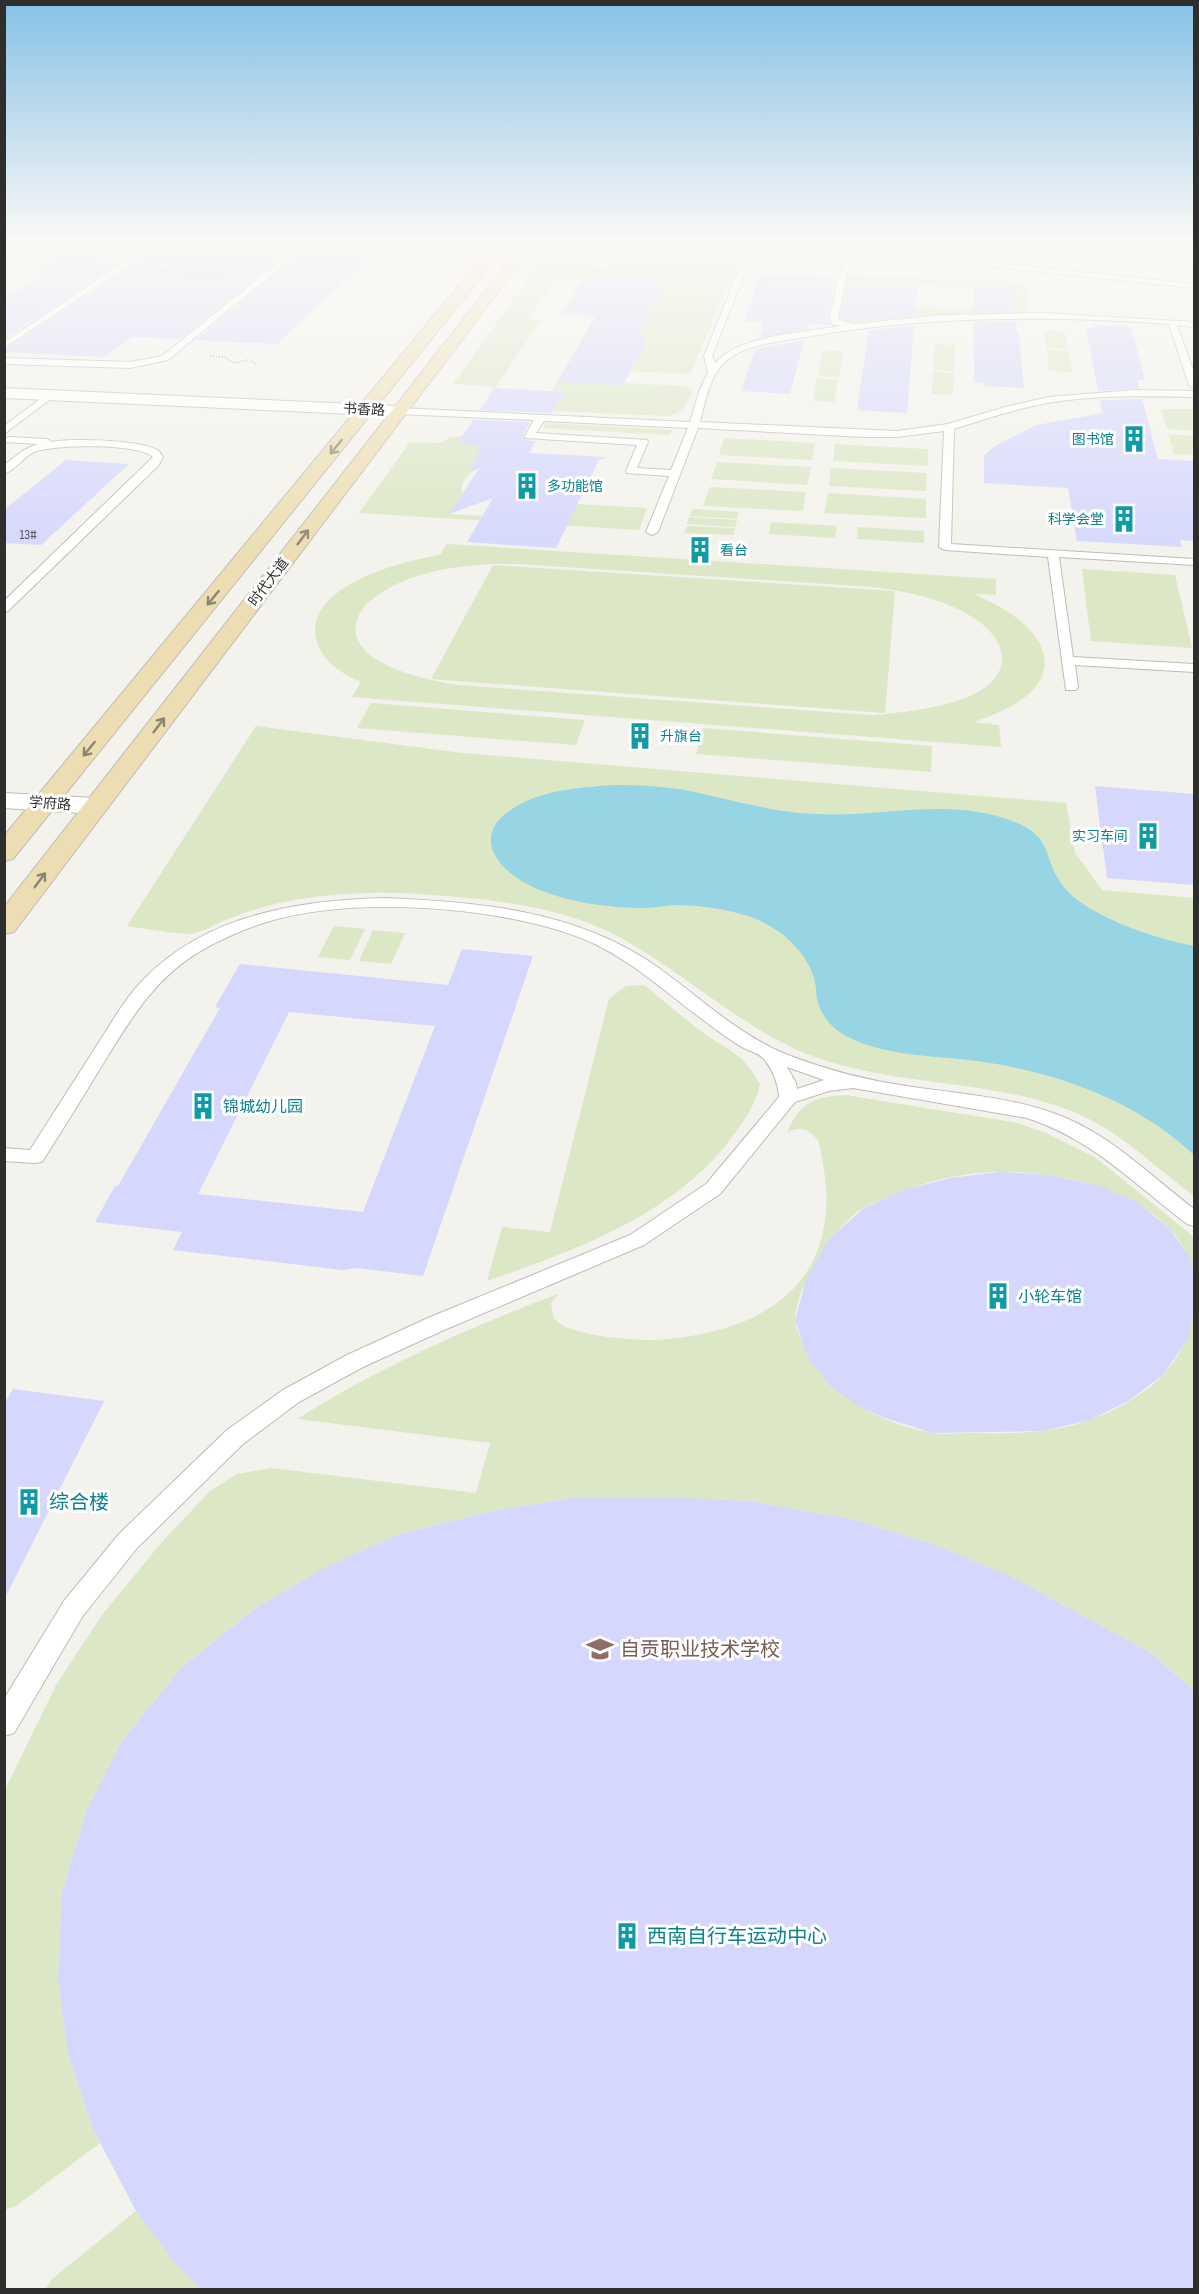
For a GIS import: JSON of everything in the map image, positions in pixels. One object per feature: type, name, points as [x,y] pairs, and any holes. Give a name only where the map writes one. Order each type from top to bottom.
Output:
[{"type":"main road","name":"时代大道","points":[[4,853],[419,346]]},
{"type":"main road","name":"时代大道","points":[[4,926],[449,346]]},
{"type":"street","name":"书香路","points":[[4,393],[399,411]]},
{"type":"street","name":"学府路","points":[[4,800],[96,806]]},
{"type":"lane","points":[[4,358],[130,364],[158,360],[181,346]]},
{"type":"lane","points":[[712,346],[708,356],[713,372]]},
{"type":"lane","points":[[652,532],[713,372],[726,358],[752,346]]},
{"type":"lane","points":[[1180,346],[1194,385]]},
{"type":"lane","points":[[399,411],[864,434],[909,433],[949,427],[995,412],[1049,400],[1133,393],[1194,394]]},
{"type":"lane","points":[[6,437],[51,395]]},
{"type":"lane","points":[[541,417],[530,436],[643,442],[631,471],[675,473]]},
{"type":"lane","points":[[949,427],[945,546],[1194,562]]},
{"type":"lane","points":[[4,608],[147,471],[158,457],[154,452],[144,449],[6,437]]},
{"type":"lane","points":[[6,437],[25,445],[26,453]]},
{"type":"lane","points":[[4,471],[26,453],[51,445],[73,444]]},
{"type":"lane","points":[[1053,553],[1071,687]]},
{"type":"lane","points":[[1067,661],[1194,668]]},
{"type":"lane","points":[[4,1154],[35,1157],[134,1002],[159,973],[196,947],[228,930],[271,915],[326,904],[421,904],[522,916],[602,941],[637,961],[726,1030],[771,1054],[857,1083],[1019,1109],[1059,1122],[1093,1141],[1194,1219]]},
{"type":"lane","points":[[771,1054],[787,1083],[788,1098]]},
{"type":"lane","points":[[4,1724],[25,1686],[80,1600],[128,1541],[235,1437],[291,1396],[355,1361],[435,1324],[637,1240],[713,1189],[788,1098],[827,1085],[857,1083]]},
{"type":"path","points":[[171,354],[224,357],[234,363],[248,360],[258,365]]},
{"type":"green space","points":[[480,346],[524,346],[496,387],[453,384]]},
{"type":"green space","points":[[644,346],[702,346],[690,374],[632,371]]},
{"type":"green space","points":[[934,346],[955,346],[954,371],[934,370]]},
{"type":"green space","points":[[1046,346],[1067,346],[1068,349],[1046,348]]},
{"type":"green space","points":[[823,350],[844,351],[839,377],[818,376]]},
{"type":"green space","points":[[1047,350],[1068,351],[1072,372],[1049,371]]},
{"type":"green space","points":[[933,372],[954,373],[953,395],[932,394]]},
{"type":"green space","points":[[817,378],[838,380],[834,402],[813,401]]},
{"type":"green space","points":[[559,380],[624,385],[626,383],[684,386],[693,389],[689,400],[681,410],[666,416],[508,409],[512,403],[557,405],[564,392],[552,391]]},
{"type":"green space","points":[[1161,409],[1194,409],[1194,431],[1167,429]]},
{"type":"green space","points":[[500,422],[529,424],[511,452],[472,472],[466,478],[462,485],[462,494],[450,514],[568,521],[576,504],[647,508],[639,530],[359,513],[410,442],[440,443],[451,437],[479,436]]},
{"type":"green space","points":[[546,423],[672,430],[670,435],[543,428]]},
{"type":"green space","points":[[1168,434],[1194,436],[1194,455],[1174,454]]},
{"type":"green space","points":[[724,438],[815,443],[812,460],[719,455]]},
{"type":"green space","points":[[835,444],[928,449],[928,466],[833,461]]},
{"type":"green space","points":[[717,462],[811,467],[807,485],[711,479]]},
{"type":"green space","points":[[831,468],[927,473],[926,491],[829,486]]},
{"type":"green space","points":[[710,487],[806,492],[803,511],[703,506]]},
{"type":"green space","points":[[828,493],[926,499],[926,518],[824,513]]},
{"type":"green space","points":[[692,509],[739,512],[737,519],[690,516]]},
{"type":"green space","points":[[689,517],[737,520],[735,527],[687,524]]},
{"type":"green space","points":[[771,522],[837,526],[835,538],[769,534]]},
{"type":"green space","points":[[687,526],[735,528],[733,535],[684,533]]},
{"type":"green space","points":[[858,527],[924,531],[924,543],[857,539]]},
{"type":"green space","points":[[447,544],[996,579],[996,595],[974,594],[1004,609],[1026,626],[1039,643],[1045,661],[1041,678],[1028,694],[1006,709],[973,722],[999,725],[1001,747],[352,697],[361,682],[333,665],[318,646],[317,619],[326,604],[341,590],[360,579],[404,563],[440,555]],"holes":[[[518,564],[873,587],[900,591],[940,602],[977,620],[994,636],[1002,657],[998,673],[987,686],[969,696],[926,708],[869,715],[457,685],[393,668],[377,660],[365,650],[357,638],[356,624],[362,609],[374,598],[400,582],[446,569],[477,565]]]},
{"type":"green space","points":[[493,565],[895,591],[885,713],[431,679]]},
{"type":"green space","points":[[1082,569],[1175,575],[1192,648],[1091,641]]},
{"type":"green space","points":[[371,703],[585,720],[576,745],[357,728]]},
{"type":"green space","points":[[256,726],[462,753],[1066,803],[1075,853],[1102,890],[1194,898],[1194,1196],[1129,1145],[1087,1118],[1054,1105],[1019,1096],[876,1073],[807,1054],[757,1028],[665,965],[617,936],[596,926],[550,911],[479,899],[366,893],[333,895],[280,903],[242,914],[190,934],[127,926]]},
{"type":"green space","points":[[703,728],[932,746],[931,772],[696,754]]},
{"type":"green space","points":[[334,926],[365,929],[350,960],[318,957]]},
{"type":"green space","points":[[373,930],[405,933],[391,964],[359,961]]},
{"type":"green space","points":[[644,985],[712,1039],[741,1058],[760,1084],[751,1109],[736,1132],[712,1161],[656,1207],[591,1241],[487,1281],[502,1227],[550,1232],[609,999],[626,986]]},
{"type":"green space","points":[[845,1095],[1018,1123],[1046,1133],[1096,1158],[1194,1237],[1194,1275],[1184,1248],[1167,1226],[1144,1208],[1117,1194],[1088,1184],[1029,1173],[987,1172],[942,1179],[914,1187],[872,1204],[848,1220],[829,1241],[804,1285],[795,1319],[811,1361],[823,1377],[838,1391],[874,1414],[913,1429],[932,1433],[998,1433],[1045,1431],[1075,1425],[1099,1417],[1129,1402],[1156,1382],[1174,1361],[1186,1337],[1194,1311],[1194,1691],[1151,1653],[1010,1576],[932,1544],[851,1519],[750,1501],[668,1497],[573,1498],[487,1512],[400,1534],[324,1568],[256,1608],[182,1667],[122,1741],[86,1812],[62,1892],[58,1979],[68,2054],[93,2129],[100,2143],[16,2206],[5,2210],[4,1792],[56,1685],[102,1615],[161,1543],[210,1491],[237,1474],[271,1468],[476,1493],[490,1443],[297,1419],[360,1382],[424,1350],[558,1294],[551,1303],[552,1311],[557,1321],[567,1328],[606,1337],[635,1340],[687,1337],[717,1330],[744,1321],[770,1308],[791,1291],[808,1269],[820,1242],[826,1210],[826,1184],[819,1142],[805,1130],[797,1129],[787,1132],[797,1114],[809,1103],[824,1097]]},
{"type":"green space","points":[[136,2211],[176,2265],[200,2289],[45,2290],[52,2279]]},
{"type":"water","points":[[613,785],[680,789],[799,813],[967,810],[992,815],[1028,829],[1042,842],[1061,883],[1086,906],[1141,932],[1194,946],[1194,1155],[1172,1136],[1123,1105],[1069,1082],[984,1062],[896,1052],[846,1036],[831,1025],[821,1010],[814,978],[803,956],[780,932],[761,921],[732,912],[703,907],[674,905],[644,908],[622,907],[560,897],[521,881],[506,869],[495,855],[491,845],[493,829],[503,816],[515,807],[555,792]]},
{"type":"building","points":[[10,346],[120,346],[105,357],[4,352]]},
{"type":"building","points":[[578,346],[644,346],[623,385],[557,382]]},
{"type":"building","points":[[771,346],[802,346],[790,394],[741,391],[755,349]]},
{"type":"building","points":[[867,346],[912,346],[907,413],[857,410]]},
{"type":"building","points":[[974,346],[1020,346],[1024,388],[984,386],[984,383],[974,382]]},
{"type":"building","points":[[1089,346],[1136,346],[1145,380],[1137,380],[1139,388],[1098,391]]},
{"type":"building","points":[[494,388],[565,392],[552,413],[480,410]]},
{"type":"building","points":[[1142,399],[1158,459],[1194,461],[1194,541],[1180,540],[1182,547],[1077,541],[1068,488],[984,483],[984,455],[995,446],[1037,425],[1103,413],[1100,400]]},
{"type":"building","points":[[473,420],[530,422],[523,435],[526,440],[536,441],[529,453],[607,457],[599,460],[556,548],[467,542],[493,498],[449,514],[480,467],[469,472],[481,446],[458,443]]},
{"type":"building","points":[[66,460],[129,464],[41,545],[4,543],[4,510]]},
{"type":"building","name":"实习车间","points":[[1095,786],[1194,794],[1194,885],[1107,878]]},
{"type":"building","name":"锦城幼儿园","points":[[462,949],[533,956],[423,1276],[357,1268],[343,1270],[173,1250],[182,1232],[95,1222],[220,1008],[215,1007],[240,964],[448,985]],"holes":[[[289,1012],[435,1026],[363,1212],[198,1194]]]},
{"type":"building","name":"小轮车馆","points":[[1000,1172],[1050,1175],[1099,1186],[1137,1202],[1169,1228],[1191,1259],[1194,1275],[1194,1311],[1188,1338],[1164,1374],[1130,1400],[1090,1420],[1042,1431],[932,1433],[882,1417],[858,1406],[830,1386],[808,1358],[795,1320],[806,1280],[828,1240],[864,1208],[904,1190],[950,1178]]},
{"type":"building","name":"综合楼","points":[[13,1389],[104,1401],[4,1600],[4,1404]]},
{"type":"building","name":"西南自行车运动中心","points":[[668,1497],[750,1501],[851,1519],[932,1544],[1010,1576],[1151,1653],[1194,1691],[1194,2289],[200,2289],[176,2265],[136,2211],[93,2129],[68,2054],[58,1979],[62,1892],[86,1812],[122,1741],[182,1667],[256,1608],[324,1568],[400,1534],[487,1512],[573,1498]]},
{"type":"place","name":"图书馆","points":[[1134,439]]},
{"type":"place","name":"多功能馆","points":[[527,486]]},
{"type":"place","name":"科学会堂","points":[[1124,519]]},
{"type":"place","name":"看台","points":[[700,550]]},
{"type":"place","name":"升旗台","points":[[640,736]]},
{"type":"place","name":"实习车间","points":[[1148,836]]},
{"type":"place","name":"锦城幼儿园","points":[[203,1106]]},
{"type":"place","name":"小轮车馆","points":[[998,1296]]},
{"type":"place","name":"综合楼","points":[[29,1502]]},
{"type":"place","name":"自贡职业技术学校","points":[[600,1649]]},
{"type":"place","name":"西南自行车运动中心","points":[[627,1936]]}]
